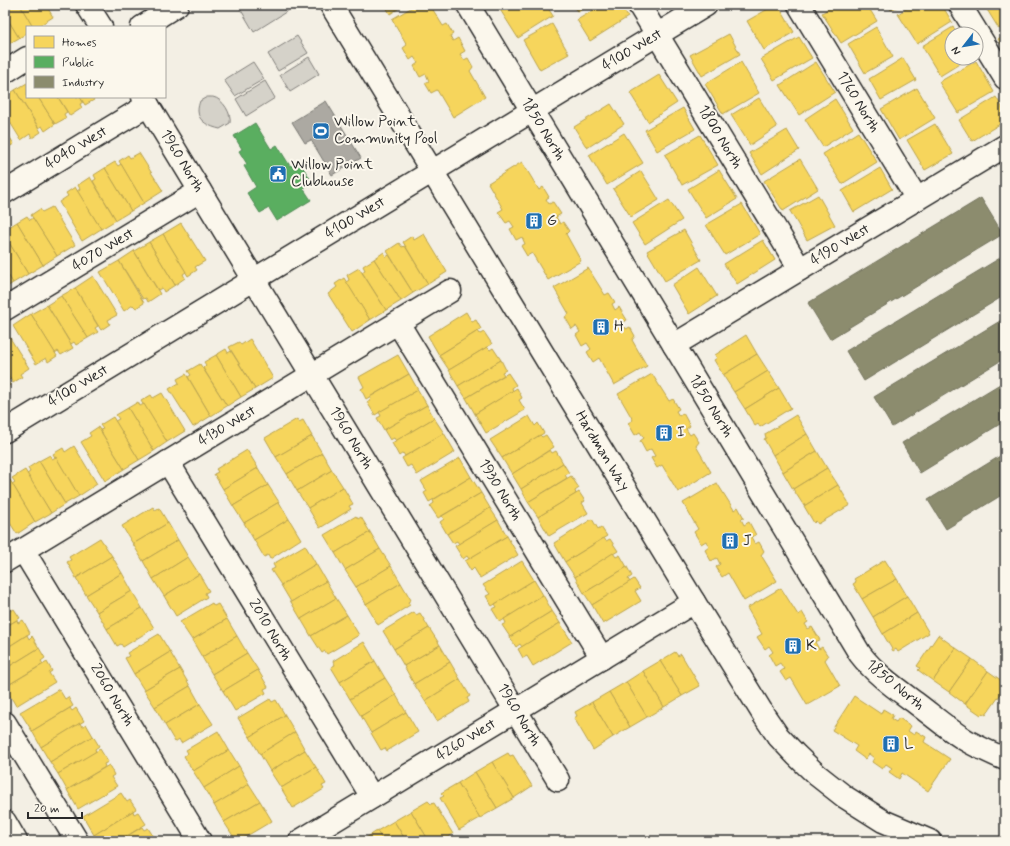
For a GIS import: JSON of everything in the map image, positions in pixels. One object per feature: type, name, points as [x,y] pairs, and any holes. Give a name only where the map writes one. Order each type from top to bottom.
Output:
[{"type":"street","points":[[144,26],[177,5]]},
{"type":"street","name":"Hardman Way","points":[[331,5],[694,602],[778,736],[817,775],[845,797],[882,820],[930,841]]},
{"type":"street","name":"1850 North","points":[[468,5],[854,644],[868,663],[887,682],[963,738],[1005,760]]},
{"type":"street","name":"1800 North","points":[[639,5],[800,269]]},
{"type":"street","name":"4100 West","points":[[5,432],[706,5]]},
{"type":"street","name":"1760 North","points":[[799,5],[917,199]]},
{"type":"street","points":[[960,5],[1005,78]]},
{"type":"street","points":[[5,72],[26,59]]},
{"type":"street","name":"1960 North","points":[[146,101],[558,780]]},
{"type":"street","name":"4040 West","points":[[5,192],[146,101]]},
{"type":"street","name":"4190 West","points":[[674,345],[1005,146]]},
{"type":"street","name":"4070 West","points":[[5,309],[200,191]]},
{"type":"street","name":"4130 West","points":[[14,555],[450,291]]},
{"type":"street","name":"1930 North","points":[[398,323],[602,658]]},
{"type":"street","name":"2010 North","points":[[168,462],[372,797]]},
{"type":"street","name":"2060 North","points":[[14,555],[200,841]]},
{"type":"street","name":"4260 West","points":[[300,841],[694,602]]},
{"type":"street","points":[[5,723],[77,841]]},
{"type":"street","points":[[5,822],[16,841]]},
{"type":"shaded area","points":[[238,5],[286,5],[289,10],[254,32]]},
{"type":"shaded area","points":[[297,36],[308,53],[278,71],[268,54]]},
{"type":"shaded area","points":[[309,57],[319,74],[290,92],[280,75]]},
{"type":"shaded area","points":[[253,62],[264,79],[235,96],[224,80]]},
{"type":"shaded area","points":[[265,81],[275,98],[246,116],[236,99]]},
{"type":"shaded area","points":[[207,97],[217,98],[226,107],[230,115],[230,123],[220,129],[209,125],[200,118],[198,107],[200,101]]},
{"type":"shaded area","name":"Willow Point Community Pool","points":[[326,101],[361,158],[332,175],[311,140],[305,143],[292,122]]},
{"type":"building: Homes","points":[[5,5],[20,5],[32,26],[26,26],[26,34],[19,38],[5,15]]},
{"type":"building: Homes","points":[[20,5],[46,5],[53,17],[39,26],[32,26]]},
{"type":"building: Homes","points":[[385,5],[404,5],[390,14]]},
{"type":"building: Homes","points":[[416,5],[430,5],[443,26],[447,24],[453,34],[450,36],[453,41],[458,38],[465,51],[460,54],[464,60],[468,58],[473,67],[470,71],[485,97],[453,117],[437,90],[431,93],[425,83],[429,81],[426,74],[420,77],[414,66],[418,63],[414,57],[410,60],[403,48],[407,45],[392,19]]},
{"type":"building: Homes","points":[[504,5],[546,5],[553,16],[518,38],[499,8]]},
{"type":"building: Homes","points":[[573,5],[589,5],[578,12]]},
{"type":"building: Homes","points":[[602,5],[620,5],[628,17],[590,41],[577,20]]},
{"type":"building: Homes","points":[[775,5],[778,5],[794,32],[764,50],[747,21]]},
{"type":"building: Homes","points":[[834,5],[867,5],[877,21],[841,43],[822,13]]},
{"type":"building: Homes","points":[[888,5],[900,5],[891,10]]},
{"type":"building: Homes","points":[[912,5],[942,5],[952,22],[917,44],[898,14]]},
{"type":"building: Homes","points":[[991,5],[1005,5],[1005,25],[999,29],[986,8]]},
{"type":"building: Homes","points":[[5,15],[19,38],[5,46]]},
{"type":"building: Homes","points":[[552,24],[569,54],[540,70],[523,40]]},
{"type":"building: Homes","points":[[876,27],[893,57],[865,73],[848,44]]},
{"type":"building: Homes","points":[[944,33],[944,66],[956,66],[940,76],[922,46]]},
{"type":"building: Homes","points":[[729,34],[740,54],[702,76],[690,55]]},
{"type":"building: Homes","points":[[1005,34],[1005,50],[998,39]]},
{"type":"building: Homes","points":[[799,37],[812,58],[774,80],[761,59]]},
{"type":"building: Homes","points":[[903,58],[916,80],[881,100],[869,79]]},
{"type":"building: Homes","points":[[741,62],[759,93],[723,114],[705,84]]},
{"type":"building: Homes","points":[[816,62],[835,92],[799,115],[780,85]]},
{"type":"building: Homes","points":[[967,66],[979,66],[994,92],[958,113],[939,82]]},
{"type":"building: Homes","points":[[659,75],[677,103],[648,122],[630,93]]},
{"type":"building: Homes","points":[[26,84],[26,98],[39,98],[55,124],[45,131],[42,126],[39,128],[15,90]]},
{"type":"building: Homes","points":[[917,88],[935,118],[899,140],[881,109]]},
{"type":"building: Homes","points":[[15,90],[41,132],[32,138],[30,134],[21,140],[5,114],[5,97]]},
{"type":"building: Homes","points":[[996,97],[1005,112],[1005,121],[972,141],[959,120]]},
{"type":"building: Homes","points":[[39,98],[59,98],[67,112],[64,114],[66,118],[55,124]]},
{"type":"building: Homes","points":[[59,98],[81,98],[83,102],[80,104],[82,108],[70,116]]},
{"type":"building: Homes","points":[[81,98],[93,98],[94,100],[85,105]]},
{"type":"building: Homes","points":[[759,98],[777,127],[750,145],[731,115]]},
{"type":"building: Homes","points":[[835,99],[853,128],[823,147],[805,119]]},
{"type":"building: Homes","points":[[611,104],[624,124],[587,148],[574,127]]},
{"type":"building: Homes","points":[[683,108],[695,129],[657,151],[645,130]]},
{"type":"building: Homes","points":[[935,124],[953,154],[925,170],[907,140]]},
{"type":"building: Homes","points":[[5,130],[14,144],[5,149]]},
{"type":"building: Homes","points":[[787,130],[799,150],[762,174],[749,153]]},
{"type":"building: Homes","points":[[858,132],[877,162],[842,184],[823,154]]},
{"type":"building: Homes","points":[[624,133],[643,163],[607,185],[589,155]]},
{"type":"building: Homes","points":[[700,135],[718,165],[682,185],[665,155]]},
{"type":"building: Homes","points":[[139,153],[163,191],[144,203],[119,161],[128,155],[130,158]]},
{"type":"building: Homes","points":[[800,159],[818,189],[783,211],[764,181]]},
{"type":"building: Homes","points":[[115,162],[118,166],[121,164],[144,203],[131,211],[105,168]]},
{"type":"building: Homes","name":"G","points":[[522,162],[539,190],[543,187],[549,197],[546,199],[549,204],[553,202],[561,214],[556,217],[560,224],[563,222],[569,231],[566,234],[581,261],[548,280],[532,253],[527,256],[521,246],[525,244],[522,237],[516,240],[510,229],[514,227],[510,221],[506,223],[498,212],[503,209],[488,183]]},
{"type":"building: Homes","points":[[105,168],[131,211],[116,220],[93,181],[96,179],[94,175]]},
{"type":"building: Homes","points":[[880,168],[892,189],[854,212],[842,191]]},
{"type":"building: Homes","points":[[719,170],[737,199],[706,218],[688,189]]},
{"type":"building: Homes","points":[[641,171],[659,200],[631,217],[613,189]]},
{"type":"building: Homes","points":[[90,177],[116,220],[101,229],[77,191],[80,189],[78,185]]},
{"type":"building: Homes","points":[[75,187],[101,229],[82,241],[59,202],[68,196],[66,193]]},
{"type":"building: Homes","points":[[818,195],[835,225],[807,240],[790,211]]},
{"type":"building: Homes","points":[[669,200],[682,220],[645,244],[632,223]]},
{"type":"building: Homes","points":[[742,204],[760,234],[725,255],[706,225]]},
{"type":"building: Homes","points":[[52,207],[75,245],[57,256],[31,215],[40,209],[42,212]]},
{"type":"building: Homes","points":[[27,216],[30,220],[33,218],[57,256],[43,265],[17,222]]},
{"type":"building: Homes","points":[[17,222],[43,265],[28,274],[5,236],[5,234],[8,233],[6,229]]},
{"type":"building: Homes","points":[[181,223],[205,261],[195,267],[197,270],[188,276],[163,234]]},
{"type":"building: Homes","points":[[684,230],[701,260],[665,281],[647,251]]},
{"type":"building: Homes","points":[[163,234],[186,272],[183,274],[185,278],[175,285],[149,242]]},
{"type":"building: Homes","points":[[424,234],[447,272],[428,284],[403,242],[412,236],[414,240]]},
{"type":"building: Homes","points":[[5,236],[28,274],[13,283],[5,270]]},
{"type":"building: Homes","points":[[763,240],[775,260],[737,284],[724,264]]},
{"type":"building: Homes","points":[[149,242],[175,285],[164,292],[162,288],[158,290],[134,251]]},
{"type":"building: Homes","points":[[399,243],[402,247],[405,246],[428,284],[413,293],[387,251]]},
{"type":"building: Homes","points":[[134,251],[160,294],[148,302],[146,298],[143,299],[119,261]]},
{"type":"building: Homes","points":[[384,252],[386,257],[389,255],[413,293],[401,301],[374,259]]},
{"type":"building: Homes","points":[[374,259],[401,301],[386,310],[362,272],[365,270],[363,266]]},
{"type":"building: Homes","points":[[119,261],[144,303],[136,308],[133,305],[124,311],[100,272]]},
{"type":"building: Homes","points":[[699,267],[717,296],[689,314],[672,285]]},
{"type":"building: Homes","points":[[359,268],[386,310],[370,320],[346,282],[349,280],[347,275]]},
{"type":"building: Homes","name":"H","points":[[588,268],[605,295],[609,293],[615,302],[612,304],[615,310],[619,307],[627,320],[622,322],[626,329],[630,327],[635,336],[632,340],[647,366],[614,385],[599,358],[593,362],[587,352],[591,349],[587,343],[582,346],[576,335],[580,332],[576,326],[572,329],[565,317],[569,314],[554,288]]},
{"type":"building: Homes","points":[[5,270],[13,283],[5,288]]},
{"type":"building: Homes","points":[[93,276],[117,315],[108,320],[110,324],[101,330],[75,288]]},
{"type":"building: Homes","points":[[344,278],[370,320],[352,332],[328,294],[337,287],[335,284]]},
{"type":"building: Homes","points":[[75,288],[98,326],[95,328],[98,332],[88,338],[61,296]]},
{"type":"building: Homes","points":[[61,296],[88,338],[76,345],[74,342],[71,344],[47,305]]},
{"type":"building: Homes","points":[[47,305],[73,348],[61,355],[58,351],[55,353],[31,314]]},
{"type":"building: Homes","points":[[466,312],[472,322],[476,320],[481,329],[439,355],[428,336]]},
{"type":"building: Homes","points":[[31,314],[57,356],[48,362],[46,358],[36,364],[13,326]]},
{"type":"building: Homes","points":[[5,330],[29,368],[20,374],[22,377],[13,383],[5,370]]},
{"type":"building: Homes","points":[[478,331],[480,334],[484,332],[492,344],[449,370],[439,355]]},
{"type":"building: Homes","points":[[746,335],[757,354],[723,375],[714,360],[717,358],[715,355]]},
{"type":"building: Homes","points":[[250,339],[273,378],[255,389],[229,347],[239,342],[241,345]]},
{"type":"building: Homes","points":[[487,347],[490,350],[493,348],[501,360],[458,386],[449,370]]},
{"type":"building: Homes","points":[[226,349],[228,353],[231,351],[255,389],[241,397],[216,355]]},
{"type":"building: Homes","points":[[757,354],[768,371],[734,392],[723,375]]},
{"type":"building: Homes","points":[[216,355],[241,397],[227,406],[203,368],[206,365],[204,362]]},
{"type":"building: Homes","points":[[398,355],[409,374],[366,399],[361,389],[364,387],[359,377]]},
{"type":"building: Homes","points":[[501,360],[506,370],[502,372],[504,375],[466,398],[458,386]]},
{"type":"building: Homes","points":[[200,364],[227,406],[211,416],[188,377],[191,375],[188,371]]},
{"type":"building: Homes","points":[[5,370],[11,379],[7,381],[10,385],[5,388]]},
{"type":"building: Homes","points":[[768,371],[779,388],[745,409],[734,392]]},
{"type":"building: Homes","points":[[508,373],[516,385],[512,388],[513,391],[475,414],[466,398]]},
{"type":"building: Homes","points":[[186,374],[211,416],[193,427],[169,389],[179,383],[177,379]]},
{"type":"building: Homes","points":[[409,374],[418,390],[375,415],[367,402],[371,399],[370,397]]},
{"type":"building: Homes","name":"I","points":[[652,374],[669,401],[673,399],[679,409],[676,411],[679,416],[683,413],[690,426],[686,429],[690,435],[693,433],[699,442],[696,446],[711,472],[678,492],[662,465],[657,468],[651,458],[655,456],[651,449],[646,452],[640,441],[644,438],[640,432],[635,435],[628,423],[633,420],[618,394]]},
{"type":"building: Homes","points":[[517,388],[522,398],[519,400],[525,410],[486,433],[475,414]]},
{"type":"building: Homes","points":[[779,388],[791,408],[760,427],[758,424],[755,426],[745,409]]},
{"type":"building: Homes","points":[[418,390],[427,405],[384,430],[377,418],[381,416],[379,412]]},
{"type":"building: Homes","points":[[162,393],[185,431],[167,442],[141,401],[151,395],[153,398]]},
{"type":"building: Homes","points":[[138,402],[140,406],[144,404],[167,442],[154,451],[128,408]]},
{"type":"building: Homes","points":[[427,405],[434,418],[396,441],[394,438],[390,440],[384,430]]},
{"type":"building: Homes","points":[[128,408],[154,451],[139,460],[115,421],[119,419],[116,415]]},
{"type":"building: Homes","points":[[796,415],[807,434],[773,455],[764,439],[766,438],[765,434]]},
{"type":"building: Homes","points":[[529,416],[535,426],[538,423],[544,433],[502,458],[490,440]]},
{"type":"building: Homes","points":[[113,417],[139,460],[124,469],[100,430],[103,429],[100,425]]},
{"type":"building: Homes","points":[[434,418],[444,433],[405,456],[403,453],[399,456],[392,443]]},
{"type":"building: Homes","points":[[297,419],[299,422],[303,420],[312,436],[276,457],[265,438]]},
{"type":"building: Homes","points":[[98,427],[124,469],[105,481],[81,442],[91,436],[89,433]]},
{"type":"building: Homes","points":[[444,433],[455,452],[417,475],[411,465],[407,467],[402,458]]},
{"type":"building: Homes","points":[[807,434],[817,451],[783,472],[773,455]]},
{"type":"building: Homes","points":[[540,435],[542,437],[546,435],[554,447],[512,474],[502,458]]},
{"type":"building: Homes","points":[[312,436],[322,453],[287,474],[276,457]]},
{"type":"building: Homes","points":[[74,446],[97,484],[79,496],[53,454],[63,448],[65,452]]},
{"type":"building: Homes","points":[[247,450],[258,468],[223,489],[214,474],[218,472],[216,469]]},
{"type":"building: Homes","points":[[550,450],[552,453],[556,451],[563,463],[521,489],[512,474]]},
{"type":"building: Homes","points":[[817,451],[827,468],[793,489],[783,472]]},
{"type":"building: Homes","points":[[322,453],[332,470],[297,491],[287,474]]},
{"type":"building: Homes","points":[[50,455],[52,459],[56,457],[79,496],[65,504],[39,461]]},
{"type":"building: Homes","points":[[460,458],[471,477],[429,502],[424,493],[427,491],[421,481]]},
{"type":"building: Homes","points":[[39,461],[65,504],[51,513],[27,474],[30,472],[28,468]]},
{"type":"building: Homes","points":[[563,463],[569,473],[565,475],[567,478],[528,502],[521,489]]},
{"type":"building: Homes","points":[[258,468],[268,485],[233,506],[223,489]]},
{"type":"building: Homes","points":[[827,468],[838,485],[804,506],[793,489]]},
{"type":"building: Homes","points":[[25,470],[51,513],[35,522],[12,484],[15,482],[12,478]]},
{"type":"building: Homes","points":[[332,470],[343,487],[308,508],[297,491]]},
{"type":"building: Homes","points":[[571,476],[579,488],[575,491],[576,494],[538,517],[528,502]]},
{"type":"building: Homes","points":[[471,477],[481,493],[438,518],[430,506],[434,503],[433,500]]},
{"type":"building: Homes","points":[[10,480],[35,522],[17,534],[5,515],[5,483]]},
{"type":"building: Homes","name":"J","points":[[717,483],[734,510],[738,507],[744,518],[741,519],[744,525],[749,522],[756,535],[751,537],[755,544],[759,542],[764,551],[761,555],[777,581],[744,601],[728,573],[722,577],[716,567],[720,564],[717,558],[711,561],[705,550],[709,547],[706,541],[701,544],[694,532],[698,529],[683,503]]},
{"type":"building: Homes","points":[[268,485],[279,502],[244,523],[233,506]]},
{"type":"building: Homes","points":[[838,485],[850,505],[818,524],[816,521],[814,523],[804,506]]},
{"type":"building: Homes","points":[[343,487],[353,504],[349,506],[351,509],[320,528],[308,508]]},
{"type":"building: Homes","points":[[579,492],[585,501],[582,503],[588,513],[549,536],[538,517]]},
{"type":"building: Homes","points":[[481,493],[490,508],[447,534],[440,522],[444,519],[442,516]]},
{"type":"building: Homes","points":[[279,502],[289,519],[254,540],[244,523]]},
{"type":"building: Homes","points":[[153,507],[155,510],[159,508],[168,523],[133,544],[122,526]]},
{"type":"building: Homes","points":[[490,508],[498,520],[459,544],[457,541],[453,543],[447,534]]},
{"type":"building: Homes","points":[[356,516],[358,519],[361,517],[370,532],[335,553],[324,535]]},
{"type":"building: Homes","points":[[289,519],[301,539],[270,559],[268,555],[264,557],[254,540]]},
{"type":"building: Homes","points":[[592,519],[598,529],[601,527],[607,536],[565,562],[554,543]]},
{"type":"building: Homes","points":[[498,520],[507,536],[469,559],[467,556],[463,559],[455,546]]},
{"type":"building: Homes","points":[[168,523],[178,540],[143,561],[133,544]]},
{"type":"building: Homes","points":[[5,531],[10,538],[5,541]]},
{"type":"building: Homes","points":[[370,532],[380,549],[345,570],[335,553]]},
{"type":"building: Homes","points":[[507,536],[518,555],[480,578],[474,568],[471,571],[465,561]]},
{"type":"building: Homes","points":[[100,538],[112,556],[76,578],[67,562],[71,560],[69,557]]},
{"type":"building: Homes","points":[[604,538],[606,541],[610,539],[618,551],[575,577],[565,562]]},
{"type":"building: Homes","points":[[178,540],[188,557],[153,579],[143,561]]},
{"type":"building: Homes","points":[[305,545],[316,564],[281,585],[271,570],[275,568],[273,564]]},
{"type":"building: Homes","points":[[380,549],[391,566],[356,587],[345,570]]},
{"type":"building: Homes","points":[[613,553],[616,557],[620,555],[627,567],[584,593],[575,577]]},
{"type":"building: Homes","points":[[112,556],[122,573],[86,595],[76,578]]},
{"type":"building: Homes","points":[[188,557],[199,574],[164,596],[153,579]]},
{"type":"building: Homes","points":[[885,560],[897,579],[862,599],[853,584],[856,582],[854,579]]},
{"type":"building: Homes","points":[[522,561],[534,580],[492,606],[486,596],[490,594],[483,585]]},
{"type":"building: Homes","points":[[316,564],[326,581],[291,602],[281,585]]},
{"type":"building: Homes","points":[[391,566],[401,583],[366,604],[356,587]]},
{"type":"building: Homes","points":[[627,567],[632,576],[628,579],[630,582],[592,605],[584,593]]},
{"type":"building: Homes","points":[[122,573],[132,591],[97,612],[86,595]]},
{"type":"building: Homes","points":[[199,574],[209,591],[205,593],[207,597],[176,616],[164,596]]},
{"type":"building: Homes","points":[[634,579],[640,588],[635,591],[641,601],[603,624],[592,605]]},
{"type":"building: Homes","points":[[897,579],[907,596],[873,617],[862,599]]},
{"type":"building: Homes","points":[[534,580],[543,595],[500,622],[492,609],[497,607],[495,604]]},
{"type":"building: Homes","points":[[326,581],[336,598],[301,619],[291,602]]},
{"type":"building: Homes","points":[[401,583],[411,600],[408,602],[410,605],[378,625],[366,604]]},
{"type":"building: Homes","name":"K","points":[[781,588],[798,615],[802,612],[808,622],[805,624],[808,629],[812,627],[820,640],[815,642],[819,649],[822,647],[828,656],[825,660],[840,686],[807,705],[791,678],[786,681],[780,672],[784,669],[780,663],[775,666],[769,655],[773,652],[769,646],[765,649],[757,637],[762,634],[747,608]]},
{"type":"building: Homes","points":[[132,591],[142,608],[107,629],[97,612]]},
{"type":"building: Homes","points":[[543,595],[552,611],[510,637],[502,625],[506,623],[504,619]]},
{"type":"building: Homes","points":[[907,596],[917,613],[883,634],[873,617]]},
{"type":"building: Homes","points":[[336,598],[347,615],[311,636],[301,619]]},
{"type":"building: Homes","points":[[5,601],[11,611],[14,609],[20,618],[5,627]]},
{"type":"building: Homes","points":[[212,603],[214,606],[218,604],[227,619],[192,640],[180,622]]},
{"type":"building: Homes","points":[[142,608],[154,628],[123,647],[121,644],[117,646],[107,629]]},
{"type":"building: Homes","points":[[552,611],[560,623],[522,647],[520,644],[516,647],[510,637]]},
{"type":"building: Homes","points":[[414,612],[416,615],[420,613],[429,628],[394,649],[383,631]]},
{"type":"building: Homes","points":[[917,613],[929,633],[898,652],[896,649],[893,651],[883,634]]},
{"type":"building: Homes","points":[[347,615],[359,635],[327,654],[325,651],[322,653],[311,636]]},
{"type":"building: Homes","points":[[227,619],[237,636],[202,657],[192,640]]},
{"type":"building: Homes","points":[[17,620],[18,623],[23,620],[30,633],[5,649],[5,627]]},
{"type":"building: Homes","points":[[560,623],[572,642],[533,666],[527,656],[523,658],[518,649]]},
{"type":"building: Homes","points":[[429,628],[440,645],[404,666],[394,649]]},
{"type":"building: Homes","points":[[159,634],[170,652],[134,674],[125,658],[129,656],[127,653]]},
{"type":"building: Homes","points":[[27,635],[29,639],[32,636],[39,648],[5,669],[5,649]]},
{"type":"building: Homes","points":[[938,635],[956,648],[933,681],[918,670],[920,668],[917,666]]},
{"type":"building: Homes","points":[[237,636],[247,653],[212,674],[202,657]]},
{"type":"building: Homes","points":[[364,642],[375,661],[340,682],[331,667],[335,665],[333,661]]},
{"type":"building: Homes","points":[[440,645],[450,662],[414,684],[404,666]]},
{"type":"building: Homes","points":[[39,648],[45,658],[41,661],[43,664],[5,687],[5,669]]},
{"type":"building: Homes","points":[[956,648],[972,659],[949,692],[933,681]]},
{"type":"building: Homes","points":[[170,652],[180,669],[144,690],[134,674]]},
{"type":"building: Homes","points":[[675,652],[678,656],[681,654],[700,686],[682,696],[660,661]]},
{"type":"building: Homes","points":[[247,653],[258,670],[223,691],[212,674]]},
{"type":"building: Homes","points":[[972,659],[988,671],[965,704],[949,692]]},
{"type":"building: Homes","points":[[375,661],[385,678],[350,699],[340,682]]},
{"type":"building: Homes","points":[[660,661],[682,696],[664,707],[643,671]]},
{"type":"building: Homes","points":[[47,662],[52,671],[49,673],[55,682],[16,706],[5,687]]},
{"type":"building: Homes","points":[[450,662],[460,679],[425,701],[414,684]]},
{"type":"building: Homes","points":[[180,669],[190,686],[155,707],[144,690]]},
{"type":"building: Homes","points":[[258,670],[268,687],[264,689],[266,693],[235,711],[223,691]]},
{"type":"building: Homes","points":[[643,671],[664,707],[647,717],[626,682]]},
{"type":"building: Homes","points":[[988,671],[1005,683],[1005,688],[986,715],[983,713],[981,715],[965,704]]},
{"type":"building: Homes","points":[[385,678],[396,695],[361,716],[350,699]]},
{"type":"building: Homes","points":[[460,679],[470,696],[467,698],[469,702],[437,721],[425,701]]},
{"type":"building: Homes","points":[[626,682],[647,717],[630,727],[609,692]]},
{"type":"building: Homes","points":[[190,686],[200,704],[165,725],[155,707]]},
{"type":"building: Homes","points":[[59,689],[65,699],[68,697],[73,706],[32,731],[20,712]]},
{"type":"building: Homes","points":[[609,692],[630,727],[613,737],[592,702]]},
{"type":"building: Homes","points":[[396,695],[406,712],[371,733],[361,716]]},
{"type":"building: Homes","name":"L","points":[[854,696],[881,714],[883,709],[893,715],[891,719],[896,722],[899,718],[911,726],[908,731],[914,735],[916,731],[926,737],[924,742],[950,759],[928,791],[902,773],[899,779],[889,772],[892,768],[886,764],[882,769],[872,762],[874,758],[869,754],[865,759],[854,751],[857,746],[832,730]]},
{"type":"building: Homes","points":[[270,699],[272,702],[276,700],[285,715],[250,737],[238,718]]},
{"type":"building: Homes","points":[[592,702],[613,737],[593,750],[574,718],[577,716],[575,712]]},
{"type":"building: Homes","points":[[200,704],[213,724],[181,743],[179,739],[175,742],[165,725]]},
{"type":"building: Homes","points":[[70,708],[72,711],[76,708],[84,721],[41,747],[32,731]]},
{"type":"building: Homes","points":[[406,712],[418,732],[387,751],[385,748],[381,750],[371,733]]},
{"type":"building: Homes","points":[[285,715],[295,732],[260,754],[250,737]]},
{"type":"building: Homes","points":[[80,723],[82,727],[86,724],[93,736],[50,762],[41,747]]},
{"type":"building: Homes","points":[[218,731],[229,750],[193,771],[184,756],[188,753],[186,750]]},
{"type":"building: Homes","points":[[295,732],[305,750],[270,771],[260,754]]},
{"type":"building: Homes","points":[[93,736],[99,746],[95,749],[96,752],[58,774],[50,762]]},
{"type":"building: Homes","points":[[100,749],[108,762],[104,764],[105,767],[67,790],[58,774]]},
{"type":"building: Homes","points":[[229,750],[239,766],[204,788],[193,771]]},
{"type":"building: Homes","points":[[305,750],[316,767],[281,788],[270,771]]},
{"type":"building: Homes","points":[[508,753],[510,756],[513,755],[532,786],[514,798],[492,762]]},
{"type":"building: Homes","points":[[492,762],[514,798],[497,808],[475,772]]},
{"type":"building: Homes","points":[[109,765],[114,775],[111,777],[117,786],[78,809],[67,790]]},
{"type":"building: Homes","points":[[239,766],[249,784],[214,805],[204,788]]},
{"type":"building: Homes","points":[[316,767],[326,784],[322,786],[324,789],[293,808],[281,788]]},
{"type":"building: Homes","points":[[475,772],[497,808],[480,818],[458,783]]},
{"type":"building: Homes","points":[[458,783],[480,818],[459,830],[440,798],[444,796],[441,793]]},
{"type":"building: Homes","points":[[249,784],[260,801],[224,822],[214,805]]},
{"type":"building: Homes","points":[[121,793],[127,802],[130,800],[136,809],[94,835],[83,816]]},
{"type":"building: Homes","points":[[260,801],[272,821],[240,840],[238,837],[235,839],[224,822]]},
{"type":"building: Homes","points":[[428,801],[431,804],[434,803],[453,834],[442,841],[429,841],[411,811]]},
{"type":"building: Homes","points":[[133,811],[134,814],[138,812],[146,824],[119,841],[98,841],[94,835]]},
{"type":"building: Homes","points":[[411,811],[429,841],[406,841],[394,821]]},
{"type":"building: Homes","points":[[394,821],[406,841],[383,841],[377,831]]},
{"type":"building: Homes","points":[[142,827],[144,830],[148,828],[155,839],[152,841],[119,841]]},
{"type":"building: Homes","points":[[377,831],[383,841],[361,841]]},
{"type":"building: Public","name":"Willow Point Clubhouse","points":[[255,123],[271,149],[277,145],[290,166],[299,161],[312,182],[303,188],[311,200],[277,221],[269,208],[260,213],[247,193],[256,187],[244,166],[247,164],[239,151],[242,149],[234,136]]},
{"type":"building: Industry","points":[[981,198],[1003,234],[830,339],[808,303]]},
{"type":"building: Industry","points":[[1005,255],[1005,295],[864,381],[846,351]]},
{"type":"building: Industry","points":[[1005,318],[1005,358],[892,427],[874,397]]},
{"type":"building: Industry","points":[[1005,381],[1005,421],[920,473],[902,443]]},
{"type":"building: Industry","points":[[1005,453],[1005,493],[946,529],[928,500]]},
{"type":"place","name":"Willow Point Community Pool","points":[[321,131]]},
{"type":"place","name":"Willow Point Clubhouse","points":[[278,174]]},
{"type":"place","name":"G","points":[[534,221]]},
{"type":"place","name":"H","points":[[601,327]]},
{"type":"place","name":"I","points":[[664,433]]},
{"type":"place","name":"J","points":[[730,541]]},
{"type":"place","name":"K","points":[[793,646]]},
{"type":"place","name":"L","points":[[891,744]]}]
